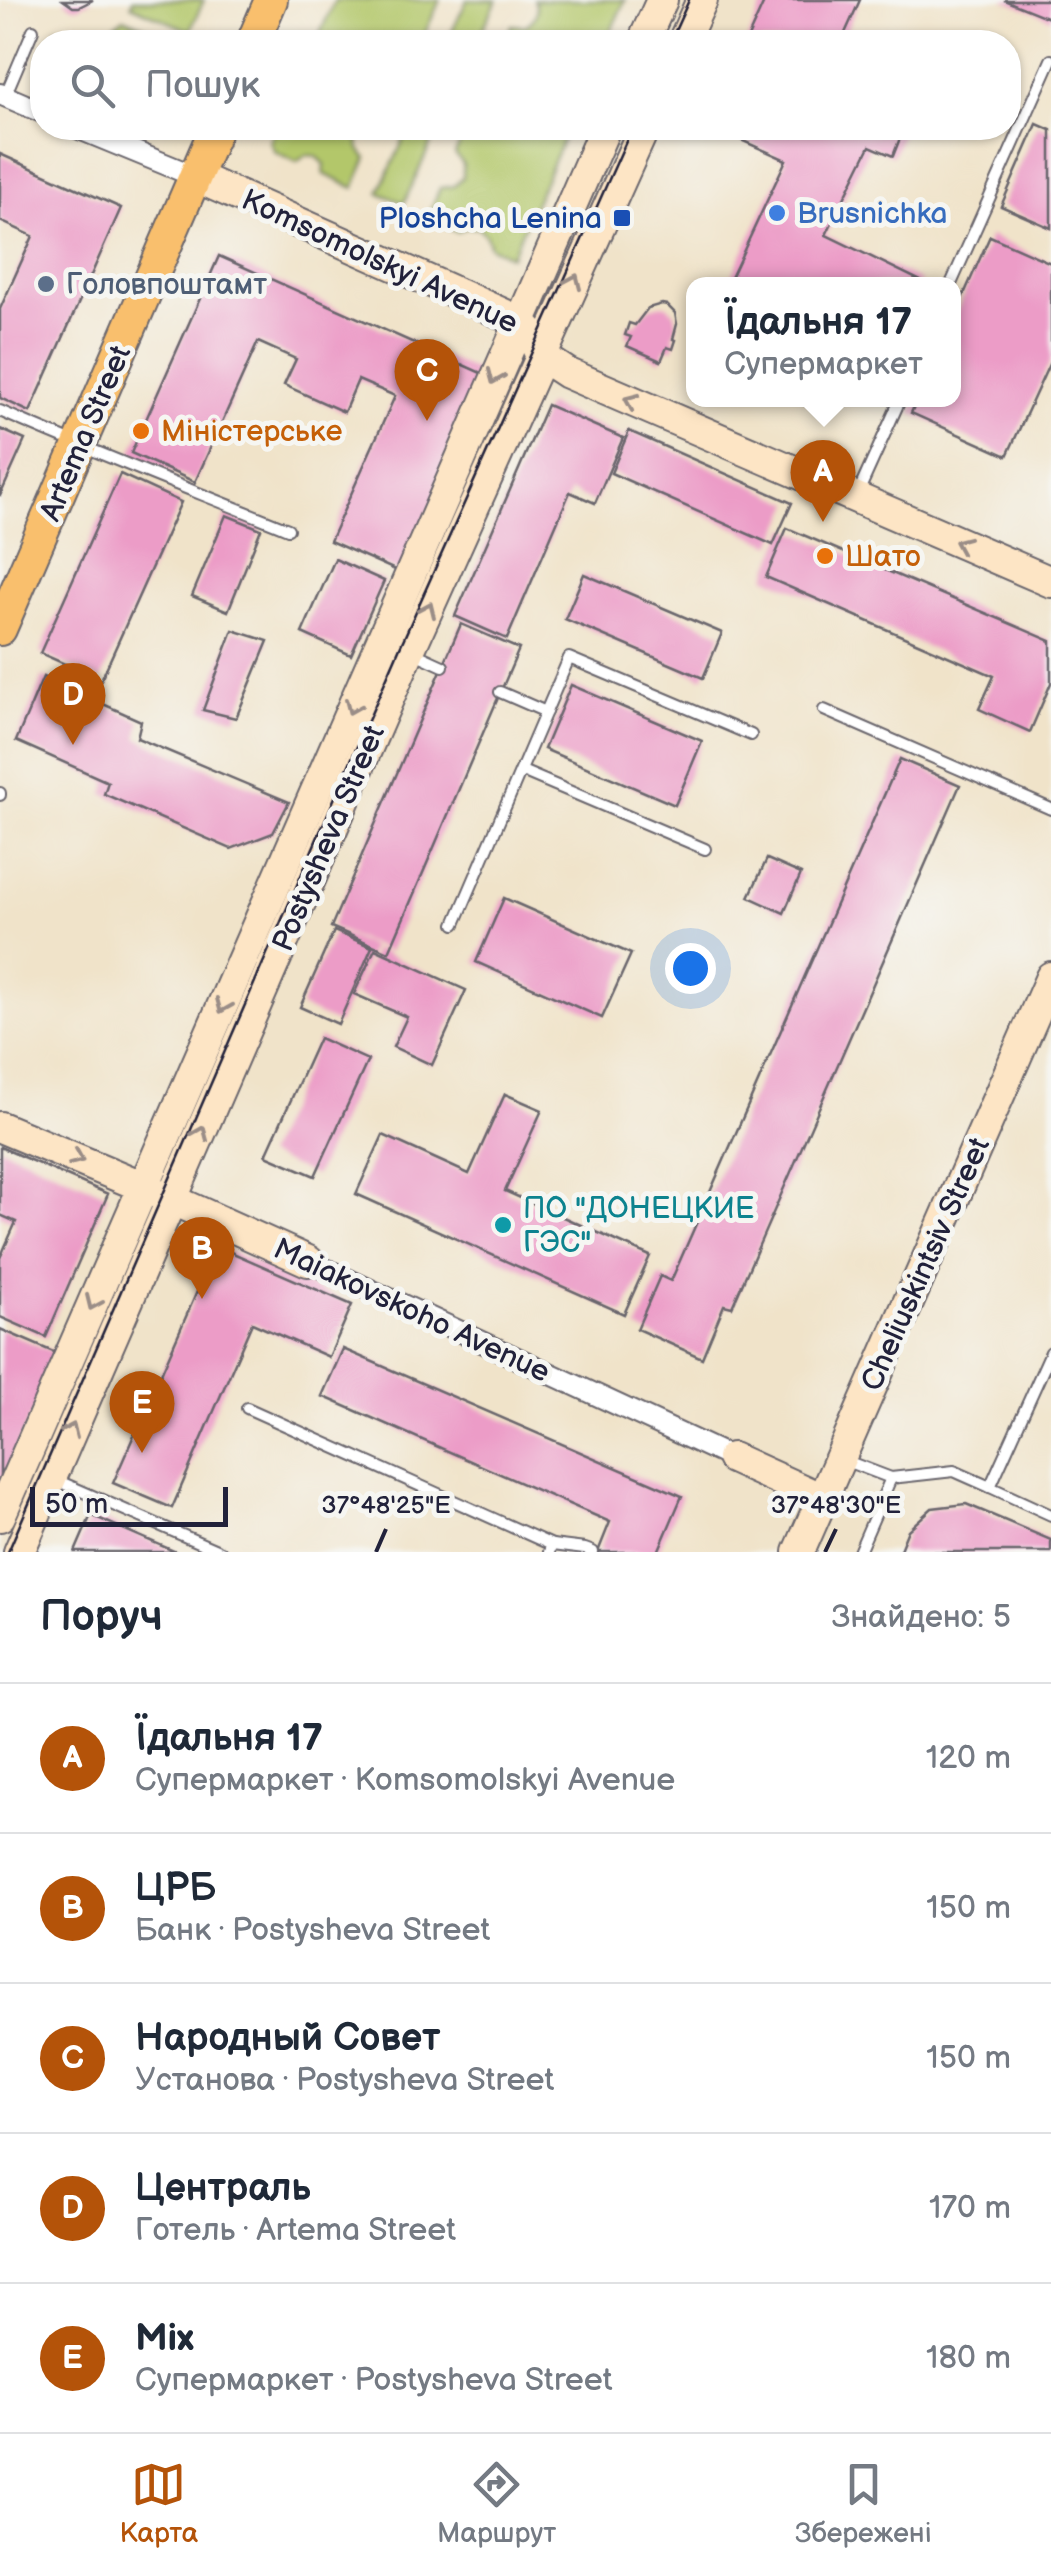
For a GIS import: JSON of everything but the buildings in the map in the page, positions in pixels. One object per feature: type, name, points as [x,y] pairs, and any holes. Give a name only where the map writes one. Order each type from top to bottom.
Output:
[{"type":"main road","points":[[258,30],[271,0]]},
{"type":"main road","name":"Artema Street","points":[[0,628],[210,140]]},
{"type":"street","points":[[648,30],[662,0]]},
{"type":"street","points":[[688,30],[702,0]]},
{"type":"street","points":[[2,95],[30,107]]},
{"type":"street","name":"Komsomolskyi Avenue","points":[[106,140],[520,321],[530,330],[541,356],[567,374],[1051,582]]},
{"type":"street","name":"Postysheva Street","points":[[0,1516],[157,1192],[395,645],[520,321],[600,140]]},
{"type":"street","name":"Postysheva Street","points":[[395,645],[541,356],[639,140]]},
{"type":"street","name":"Cheliuskintsiv Street","points":[[799,1552],[1051,977]]},
{"type":"street","name":"Maiakovskoho Avenue","points":[[0,1126],[308,1260],[822,1498]]},
{"type":"street","name":"Postysheva Street","points":[[18,1552],[157,1192]]},
{"type":"lane","points":[[2,95],[30,36]]},
{"type":"lane","points":[[1021,128],[1051,60]]},
{"type":"lane","points":[[955,277],[1016,140]]},
{"type":"lane","points":[[856,499],[897,407]]},
{"type":"lane","points":[[0,411],[288,529]]},
{"type":"lane","points":[[395,645],[443,666]]},
{"type":"lane","points":[[455,924],[568,658],[751,735]]},
{"type":"lane","points":[[500,692],[546,712]]},
{"type":"lane","points":[[824,710],[1051,808]]},
{"type":"lane","points":[[522,772],[705,849]]},
{"type":"lane","points":[[990,1488],[1051,1352]]},
{"type":"lane","points":[[248,1408],[550,1549],[592,1552]]},
{"type":"lane","points":[[840,1459],[891,1478],[954,1472],[1051,1514]]},
{"type":"lane","points":[[50,1477],[221,1552]]},
{"type":"lane","points":[[859,1552],[891,1478]]},
{"type":"green space","points":[[133,0],[204,0],[190,30],[131,5]]},
{"type":"green space","points":[[335,0],[440,0],[426,30],[321,30]]},
{"type":"green space","points":[[467,0],[497,0],[483,30],[453,30]]},
{"type":"green space","points":[[534,0],[625,0],[611,30],[510,30],[512,25],[525,26],[534,18]]},
{"type":"green space","points":[[124,18],[152,30],[109,30]]},
{"type":"green space","points":[[358,140],[367,158],[354,188],[324,174],[325,164],[316,156],[306,155],[297,162],[274,151],[270,141]]},
{"type":"green space","points":[[403,140],[433,140],[404,203],[379,193]]},
{"type":"green space","points":[[461,140],[563,140],[511,256],[490,247],[479,228],[467,227],[457,232],[427,218],[440,188],[454,186],[463,177],[463,164],[455,154]]},
{"type":"tram line","points":[[675,30],[689,0]]},
{"type":"tram line","points":[[8,1552],[400,647],[627,140]]},
{"type":"place","name":"Brusnichka","points":[[777,213]]},
{"type":"place","name":"Ploshcha Lenina","points":[[622,218]]},
{"type":"place","name":"Головпоштамт","points":[[46,284]]},
{"type":"place","name":"Народный Совет","points":[[427,421]]},
{"type":"place","name":"Міністерське","points":[[141,431]]},
{"type":"place","name":"Їдальня 17","points":[[823,522]]},
{"type":"place","name":"Шато","points":[[825,556]]},
{"type":"place","name":"Централь","points":[[73,745]]},
{"type":"place","name":"ПО \"ДОНЕЦКИЕ ГЭС\"","points":[[503,1225]]},
{"type":"place","name":"ЦРБ","points":[[202,1299]]},
{"type":"place","name":"Mix","points":[[142,1453]]}]
